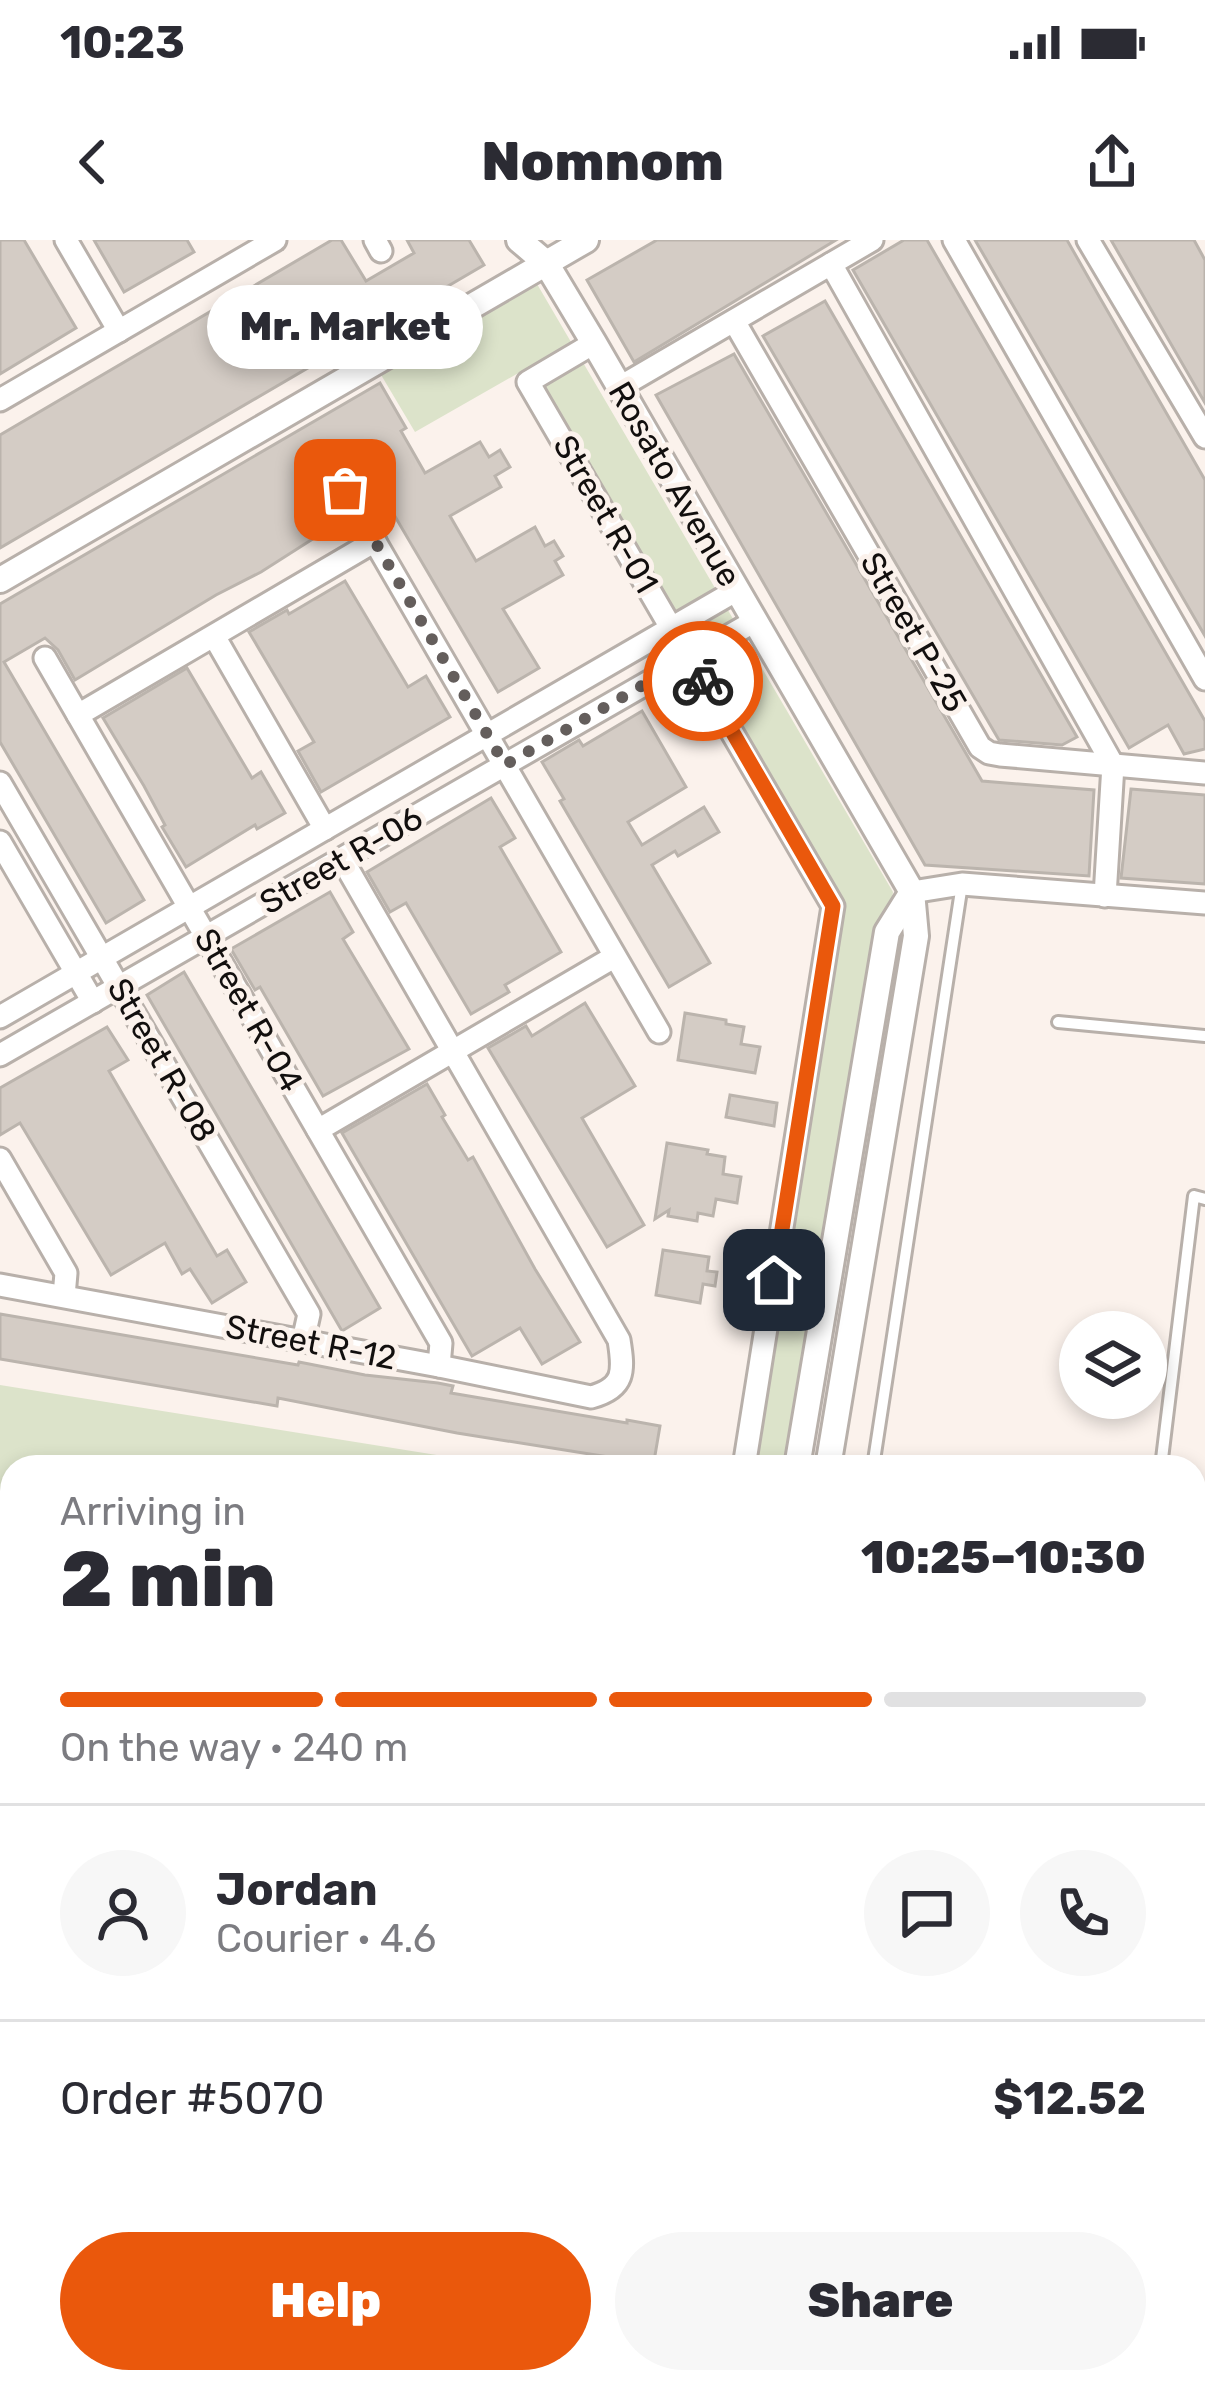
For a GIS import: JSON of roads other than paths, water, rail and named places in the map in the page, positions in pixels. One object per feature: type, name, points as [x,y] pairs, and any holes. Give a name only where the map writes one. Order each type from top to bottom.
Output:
[{"type":"street","points":[[66,240],[119,331]]},
{"type":"street","points":[[224,240],[237,262]]},
{"type":"street","points":[[0,400],[275,240]]},
{"type":"street","name":"Rosato Avenue","points":[[519,240],[543,252],[912,892],[916,936],[830,1455]]},
{"type":"street","points":[[0,580],[543,252],[586,240]]},
{"type":"street","points":[[620,387],[872,240]]},
{"type":"street","points":[[954,240],[1205,679]]},
{"type":"street","points":[[1088,240],[1205,437]]},
{"type":"street","points":[[831,264],[1113,765],[1105,896]]},
{"type":"street","name":"Street P-25","points":[[734,320],[980,747],[1000,755],[1205,773]]},
{"type":"street","name":"Street R-01","points":[[594,343],[528,382],[833,906],[746,1455]]},
{"type":"street","points":[[345,490],[659,1032]]},
{"type":"street","points":[[78,715],[375,542]]},
{"type":"street","name":"Street R-06","points":[[0,1017],[737,590]]},
{"type":"street","name":"Street R-06","points":[[0,1055],[755,622]]},
{"type":"street","points":[[214,636],[325,829]]},
{"type":"street","name":"Street R-04","points":[[45,658],[441,1343],[439,1366]]},
{"type":"street","name":"Street R-08","points":[[0,783],[309,1314],[303,1341]]},
{"type":"street","name":"Street R-08","points":[[0,842],[93,1002]]},
{"type":"street","points":[[342,859],[452,1051]]},
{"type":"street","points":[[799,1455],[886,932],[912,892],[962,884],[1205,902]]},
{"type":"street","points":[[318,1130],[614,957]]},
{"type":"street","name":"Street R-12","points":[[0,1285],[592,1397],[607,1393],[618,1384],[623,1364],[619,1340],[452,1051]]},
{"type":"street","points":[[0,1159],[66,1274],[64,1296]]},
{"type":"lane","points":[[875,1455],[962,884]]},
{"type":"lane","points":[[1058,1022],[1205,1036]]},
{"type":"lane","points":[[1162,1455],[1194,1196],[1205,1199]]},
{"type":"place","name":"Mr. Market","points":[[345,490]]}]
